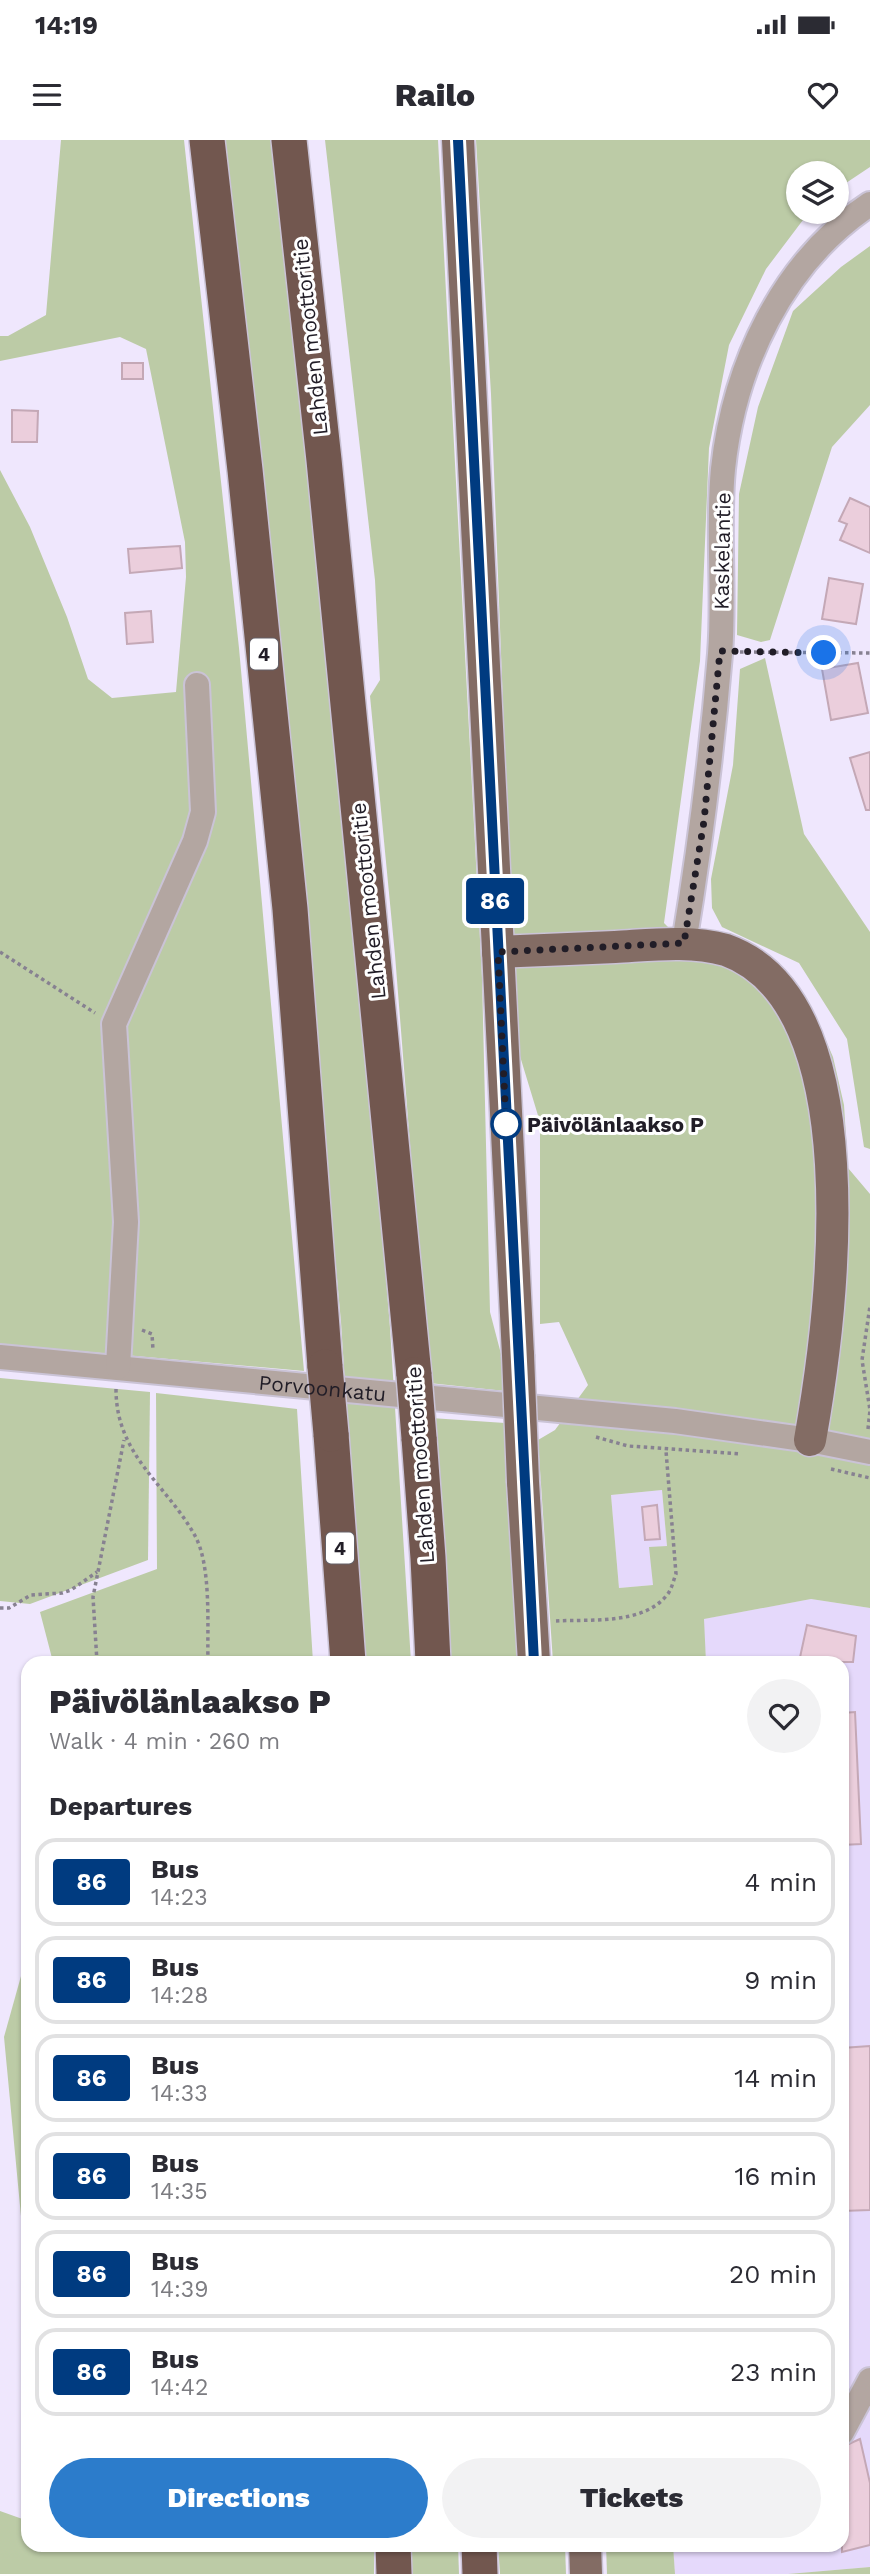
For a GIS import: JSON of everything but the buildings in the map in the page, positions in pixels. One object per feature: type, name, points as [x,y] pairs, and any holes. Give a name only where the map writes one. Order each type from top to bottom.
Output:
[{"type":"highway","name":"4","points":[[207,140],[245,470],[290,909],[348,1656]]},
{"type":"highway","name":"Lahden moottoritie","points":[[289,140],[323,446],[414,1375],[433,1656]]},
{"type":"highway","points":[[393,2552],[394,2574]]},
{"type":"highway","points":[[479,2552],[480,2574]]},
{"type":"main road","points":[[458,140],[534,1656]]},
{"type":"main road","points":[[498,952],[684,943],[724,950],[761,962],[794,988],[817,1020],[833,1057],[844,1105],[848,1168],[845,1238],[816,1454]]},
{"type":"main road","points":[[585,2552],[586,2574]]},
{"type":"street","name":"Kaskelantie","points":[[684,943],[704,821],[720,651],[723,470],[731,423],[749,358],[777,301],[807,259],[850,217],[870,204]]},
{"type":"street","points":[[117,1367],[127,1222],[114,1024],[195,841],[203,812],[197,685]]},
{"type":"street","name":"Porvoonkatu","points":[[0,1357],[675,1421],[816,1454],[868,1451]]},
{"type":"street","points":[[849,2419],[870,2380]]},
{"type":"path","points":[[720,651],[870,653]]},
{"type":"path","points":[[0,952],[114,1024]]},
{"type":"path","points":[[868,1451],[870,1410],[862,1360],[870,1306]]},
{"type":"path","points":[[116,1396],[124,1437],[138,1461],[195,1535],[206,1575],[208,1656]]},
{"type":"path","points":[[591,1436],[628,1446],[666,1451],[746,1454]]},
{"type":"path","points":[[97,1656],[93,1597],[124,1437]]},
{"type":"path","points":[[531,1623],[626,1616],[653,1608],[669,1593],[676,1574],[666,1451]]},
{"type":"path","points":[[816,1454],[870,1478]]},
{"type":"path","points":[[0,1608],[9,1608],[31,1595],[71,1590],[98,1571]]},
{"type":"shaded area","points":[[662,1490],[667,1546],[650,1548],[653,1585],[619,1588],[611,1495]]},
{"type":"shaded area","points":[[811,1599],[870,1608],[870,2567],[788,2574],[675,2574],[673,2552],[849,2552],[849,1656],[706,1656],[703,1619]]},
{"type":"green space","points":[[61,140],[184,140],[239,648],[304,1371],[0,1344],[0,470],[30,527],[67,617],[88,679],[112,698],[176,692],[186,577],[185,542],[146,349],[120,337],[0,361],[0,336],[8,336],[46,315]]},
{"type":"green space","points":[[222,140],[274,140],[367,1041],[390,1328],[411,1656],[363,1656],[341,1322],[285,712]]},
{"type":"green space","points":[[325,140],[438,140],[482,977],[490,1312],[501,1354],[505,1391],[429,1383],[395,955],[370,696],[380,680],[375,580]]},
{"type":"green space","points":[[476,140],[870,140],[870,167],[849,181],[849,161],[786,161],[786,224],[800,224],[766,269],[729,345],[709,448],[700,661],[664,923],[684,943],[794,987],[817,1020],[833,1057],[844,1105],[848,1168],[870,1194],[870,1608],[811,1599],[704,1619],[706,1656],[553,1656],[538,1440],[555,1430],[588,1385],[559,1322],[540,1324],[540,1122],[516,1043],[491,394]],"holes":[[[662,1490],[667,1546],[649,1547],[653,1585],[619,1588],[611,1495]]]},
{"type":"green space","points":[[870,246],[870,405],[832,447],[770,640],[761,642],[737,635],[739,494],[758,407],[793,311],[841,267]]},
{"type":"green space","points":[[765,658],[804,834],[870,932],[870,1149],[864,1147],[847,1039],[799,963],[722,927],[712,908],[711,879],[733,765],[740,669]]},
{"type":"green space","points":[[0,1378],[150,1392],[148,1560],[30,1604],[0,1601]]},
{"type":"green space","points":[[156,1393],[297,1409],[313,1656],[51,1656],[40,1612],[157,1569]]},
{"type":"green space","points":[[431,1418],[505,1423],[520,1656],[445,1656]]},
{"type":"green space","points":[[21,1976],[21,2216],[4,2037]]},
{"type":"green space","points":[[0,2511],[21,2518],[21,2552],[374,2552],[374,2574],[0,2574]]},
{"type":"green space","points":[[409,2552],[458,2552],[459,2574],[411,2574]]},
{"type":"green space","points":[[498,2552],[565,2552],[566,2574],[500,2574]]},
{"type":"green space","points":[[606,2552],[673,2552],[675,2574],[607,2574]]},
{"type":"green space","points":[[870,2567],[870,2574],[788,2574]]},
{"type":"bus line","name":"86","points":[[458,140],[534,1656]]},
{"type":"place","name":"Päivölänlaakso P","points":[[506,1124]]},
{"type":"route","points":[[506,1124],[498,952],[684,943],[704,821],[720,651],[824,653]]}]
